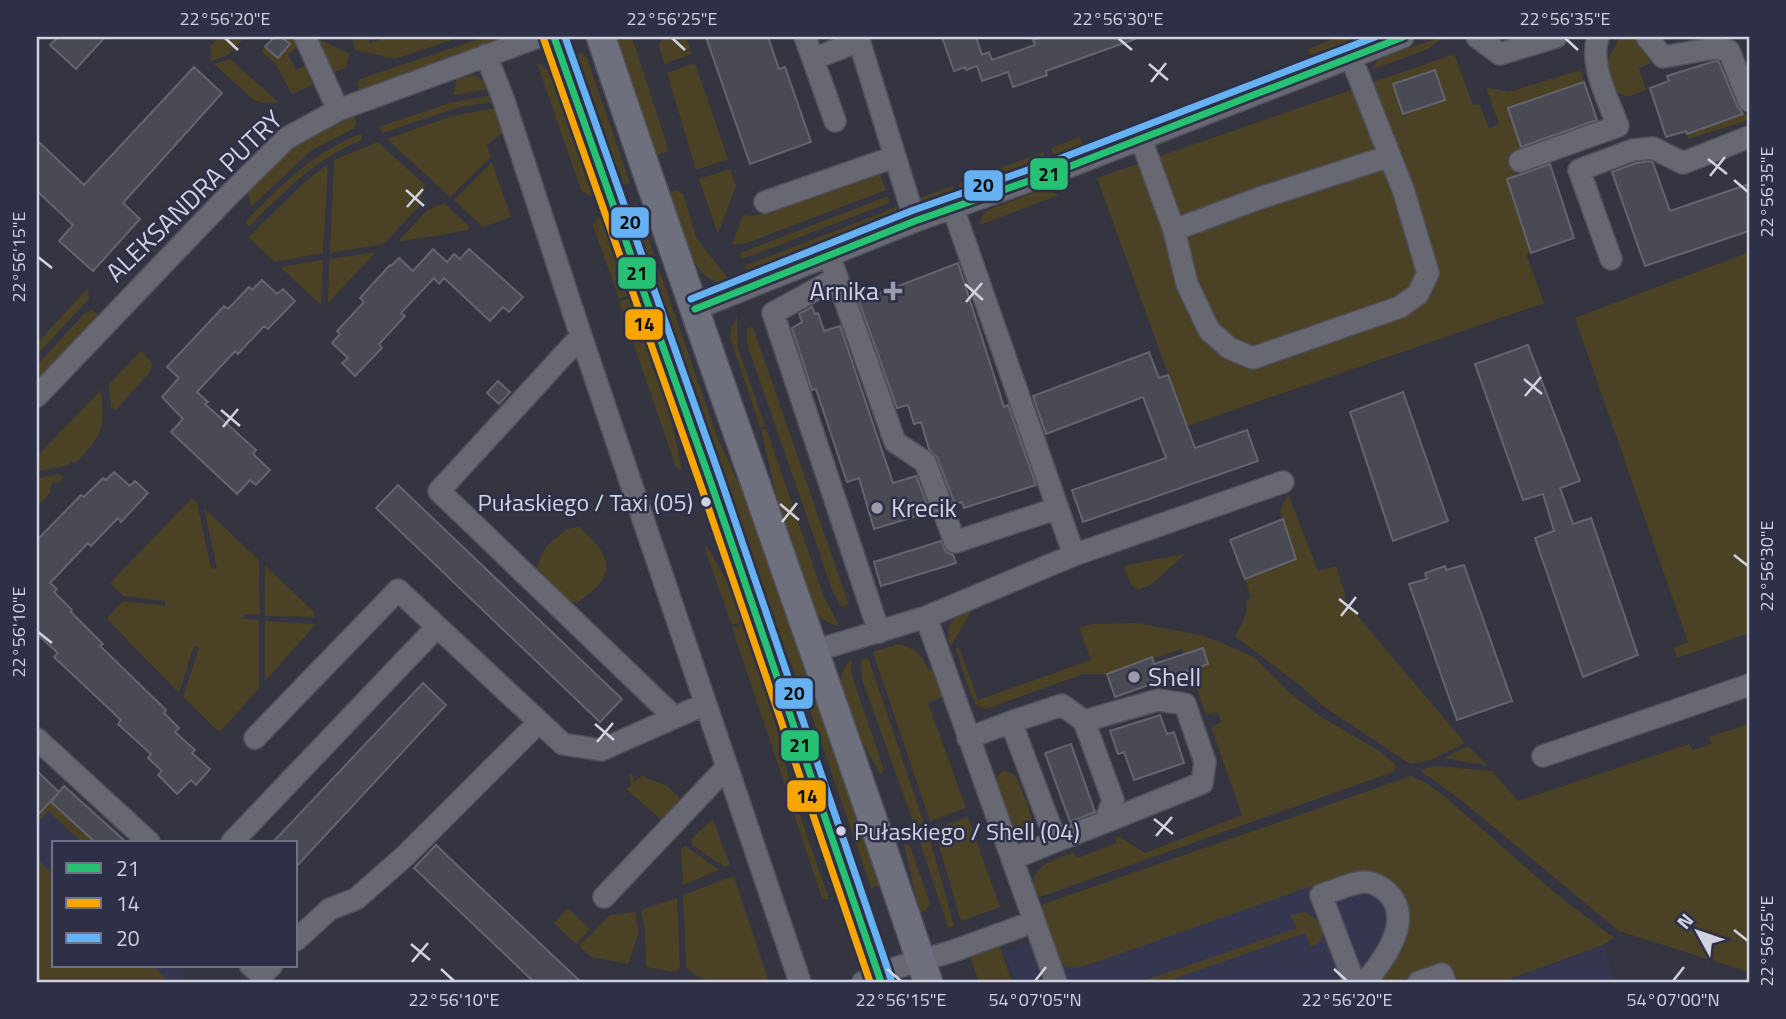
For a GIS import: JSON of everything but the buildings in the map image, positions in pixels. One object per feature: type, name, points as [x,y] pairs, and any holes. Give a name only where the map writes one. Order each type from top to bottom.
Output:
[{"type":"main road","points":[[554,37],[712,486],[874,979]]},
{"type":"main road","points":[[597,37],[695,309],[925,971]]},
{"type":"street","points":[[305,37],[338,110]]},
{"type":"street","name":"ALEKSANDRA PUTRY","points":[[37,396],[287,138],[338,110],[538,37]]},
{"type":"street","points":[[805,37],[835,121]]},
{"type":"street","points":[[695,309],[915,221],[1063,169],[1403,37]]},
{"type":"street","points":[[1477,37],[1500,54],[1556,37]]},
{"type":"street","points":[[1520,162],[1618,126],[1601,81],[1594,50],[1598,37]]},
{"type":"street","points":[[1647,37],[1663,57],[1715,48],[1728,51],[1749,101]]},
{"type":"street","points":[[813,59],[858,39],[915,221]]},
{"type":"street","points":[[486,55],[504,101],[800,982]]},
{"type":"street","points":[[1141,139],[1174,230],[1187,284],[1209,330],[1229,348],[1252,358],[1400,307],[1418,295],[1428,273],[1404,192],[1351,57]]},
{"type":"street","points":[[1611,259],[1579,170],[1633,150],[1653,148],[1684,163],[1749,138]]},
{"type":"street","points":[[1174,230],[1260,198],[1390,156]]},
{"type":"street","points":[[765,202],[894,157]]},
{"type":"street","points":[[953,208],[1074,555]]},
{"type":"street","points":[[829,255],[895,442],[925,462],[955,542],[1058,508]]},
{"type":"street","points":[[837,278],[773,313],[879,632]]},
{"type":"street","points":[[581,336],[439,491],[674,717]]},
{"type":"street","points":[[814,651],[926,617],[1074,555],[1283,482]]},
{"type":"street","points":[[255,738],[398,590],[563,744],[601,750],[705,704]]},
{"type":"street","points":[[926,617],[1056,982]]},
{"type":"street","points":[[233,841],[437,626]]},
{"type":"street","points":[[1543,756],[1749,685]]},
{"type":"street","points":[[1012,859],[1202,783],[1205,762],[1185,705],[1158,700],[1084,721]]},
{"type":"street","points":[[968,738],[1062,705],[1084,721],[1113,800],[1105,822]]},
{"type":"street","points":[[1011,722],[1056,841]]},
{"type":"street","points":[[298,938],[330,909],[356,899],[405,856],[538,723]]},
{"type":"street","points":[[37,739],[148,841]]},
{"type":"street","points":[[604,897],[726,768]]},
{"type":"street","points":[[1354,982],[1321,895],[1364,881],[1382,887],[1395,900],[1398,914],[1394,941],[1365,982]]},
{"type":"street","points":[[874,979],[925,971],[1033,922]]},
{"type":"street","points":[[252,967],[262,975],[270,967]]},
{"type":"street","points":[[1419,982],[1442,974],[1445,982]]},
{"type":"shaded area","points":[[220,37],[239,37],[242,40],[228,55],[211,61],[210,46]]},
{"type":"shaded area","points":[[281,37],[298,37],[302,45],[288,54],[296,70],[310,63],[319,82],[292,94],[274,62],[261,51],[265,47],[278,58],[290,44]]},
{"type":"shaded area","points":[[313,37],[349,53],[346,68],[331,73]]},
{"type":"shaded area","points":[[352,37],[368,37],[370,43],[387,37],[460,37],[395,59],[355,50]]},
{"type":"shaded area","points":[[485,37],[509,39],[359,90],[357,84],[360,79]]},
{"type":"shaded area","points":[[632,37],[669,151],[656,155],[616,38]]},
{"type":"shaded area","points":[[663,37],[686,37],[692,54],[664,64],[659,45]]},
{"type":"shaded area","points":[[1339,37],[1353,37],[1313,62],[1308,49]]},
{"type":"shaded area","points":[[1620,37],[1636,37],[1651,63],[1639,68],[1646,90],[1627,97],[1615,91],[1605,64]]},
{"type":"shaded area","points":[[1441,39],[1428,49],[1371,70],[1379,59]]},
{"type":"shaded area","points":[[582,52],[587,58],[630,183],[619,187],[575,55]]},
{"type":"shaded area","points":[[1454,54],[1473,105],[1479,104],[1489,128],[1499,124],[1486,87],[1509,92],[1580,70],[1584,82],[1508,109],[1521,149],[1508,154],[1516,176],[1507,179],[1531,253],[1526,254],[1544,303],[1187,426],[1097,178]]},
{"type":"shaded area","points":[[230,59],[278,102],[264,103],[254,100],[214,64]]},
{"type":"shaded area","points":[[537,63],[547,69],[555,79],[595,194],[590,196],[581,190]]},
{"type":"shaded area","points":[[695,63],[728,159],[696,170],[667,73]]},
{"type":"shaded area","points":[[472,75],[479,77],[491,89],[453,95],[457,79]]},
{"type":"shaded area","points":[[493,95],[495,101],[456,108],[383,133],[378,127],[453,102]]},
{"type":"shaded area","points":[[497,108],[505,131],[487,145],[491,157],[450,197],[387,139],[452,116]]},
{"type":"shaded area","points":[[1749,113],[1749,120],[1688,139],[1687,134]]},
{"type":"shaded area","points":[[354,114],[356,124],[353,129],[312,150],[251,207],[248,191],[274,163],[314,132]]},
{"type":"shaded area","points":[[361,134],[362,140],[314,167],[288,188],[249,227],[245,222],[284,183],[312,160]]},
{"type":"shaded area","points":[[1080,137],[1085,151],[1056,161],[1051,148]]},
{"type":"shaded area","points":[[378,142],[425,185],[419,206],[384,244],[330,253],[334,160]]},
{"type":"shaded area","points":[[1043,152],[1047,164],[962,197],[959,185],[961,182]]},
{"type":"shaded area","points":[[492,162],[511,217],[483,227],[454,200]]},
{"type":"shaded area","points":[[328,164],[323,253],[275,262],[248,237],[306,181]]},
{"type":"shaded area","points":[[730,169],[736,186],[718,234],[699,179]]},
{"type":"shaded area","points":[[873,174],[880,174],[886,190],[747,243],[732,245],[743,215],[754,216]]},
{"type":"shaded area","points":[[953,186],[958,199],[927,209],[916,199]]},
{"type":"shaded area","points":[[1043,189],[1059,195],[980,225],[982,216],[988,210]]},
{"type":"shaded area","points":[[677,190],[683,194],[697,239],[727,277],[728,283],[715,281],[704,274],[695,263],[682,234],[669,192]]},
{"type":"shaded area","points":[[888,196],[889,203],[742,259],[740,253]]},
{"type":"shaded area","points":[[444,203],[468,225],[469,230],[398,242],[427,210]]},
{"type":"shaded area","points":[[636,203],[717,436],[757,525],[881,881],[879,885],[871,888],[808,704],[767,607],[625,208]]},
{"type":"shaded area","points":[[897,207],[895,220],[748,278],[744,266]]},
{"type":"shaded area","points":[[602,215],[629,295],[619,299],[593,225]]},
{"type":"shaded area","points":[[376,252],[328,303],[329,259]]},
{"type":"shaded area","points":[[1749,252],[1749,633],[1677,658],[1674,648],[1688,642],[1575,318]]},
{"type":"shaded area","points":[[323,260],[321,305],[280,267]]},
{"type":"shaded area","points":[[88,288],[89,299],[37,355],[37,343]]},
{"type":"shaded area","points":[[631,297],[669,409],[682,471],[676,467],[619,302]]},
{"type":"shaded area","points":[[91,310],[99,315],[37,382],[37,365],[84,314]]},
{"type":"shaded area","points":[[737,316],[738,348],[765,426],[760,427],[730,337]]},
{"type":"shaded area","points":[[753,327],[849,605],[841,607],[833,592],[747,344],[747,328]]},
{"type":"shaded area","points":[[141,351],[152,363],[150,372],[116,410],[111,408],[109,384]]},
{"type":"shaded area","points":[[101,390],[102,424],[92,445],[75,464],[72,461],[67,466],[37,471],[37,456]]},
{"type":"shaded area","points":[[766,428],[824,597],[840,627],[819,616],[808,596],[781,515],[761,430]]},
{"type":"shaded area","points":[[59,474],[63,478],[60,482],[52,483],[50,493],[42,502],[37,502],[37,478]]},
{"type":"shaded area","points":[[1288,494],[1318,571],[1336,566],[1345,601],[1465,743],[1431,760],[1410,764],[1323,706],[1235,636],[1245,615],[1246,601],[1251,597],[1245,579],[1296,559],[1280,511]]},
{"type":"shaded area","points":[[192,498],[197,502],[211,568],[217,569],[204,508],[259,560],[260,615],[245,614],[243,619],[259,620],[259,688],[222,730],[217,730],[183,697],[199,647],[194,646],[179,693],[108,620],[123,601],[165,606],[165,601],[123,596],[110,583]]},
{"type":"shaded area","points":[[579,527],[599,547],[606,566],[605,575],[599,584],[576,603],[563,598],[537,570],[546,547],[566,529]]},
{"type":"shaded area","points":[[707,546],[731,589],[743,621],[732,625],[705,550]]},
{"type":"shaded area","points":[[1185,554],[1152,584],[1138,590],[1132,586],[1124,569],[1127,565]]},
{"type":"shaded area","points":[[265,565],[314,612],[314,617],[265,616]]},
{"type":"shaded area","points":[[975,605],[950,647],[950,626],[957,616]]},
{"type":"shaded area","points":[[265,621],[316,624],[265,681]]},
{"type":"shaded area","points":[[743,623],[768,695],[794,799],[790,800],[732,628]]},
{"type":"shaded area","points":[[1136,623],[1204,636],[1255,658],[1291,694],[1321,717],[1381,752],[1397,766],[1394,771],[1379,777],[1037,898],[1034,879],[1037,872],[1056,859],[1074,852],[1077,858],[1117,843],[1115,838],[1119,836],[1145,853],[1242,815],[1211,727],[1221,722],[1218,712],[1206,715],[1190,670],[1208,664],[1202,648],[1184,654],[1182,649],[1107,674],[1083,674],[986,709],[976,705],[956,649],[959,647],[978,700],[1091,660],[1079,627]]},
{"type":"shaded area","points":[[898,644],[917,652],[928,670],[936,668],[945,696],[928,703],[966,808],[930,821],[873,652]]},
{"type":"shaded area","points":[[868,657],[924,823],[915,827],[862,679],[861,660]]},
{"type":"shaded area","points":[[851,659],[852,676],[884,769],[881,775],[855,728],[841,689],[841,676]]},
{"type":"shaded area","points":[[1749,724],[1749,972],[1619,931],[1457,797],[1419,770],[1435,766],[1492,771],[1518,801],[1689,744],[1693,750],[1711,744],[1709,737]]},
{"type":"shaded area","points":[[1468,746],[1488,766],[1444,758]]},
{"type":"shaded area","points":[[1004,770],[1015,775],[1025,799],[1031,817],[1030,840],[1022,841],[1015,836],[997,782],[998,776]]},
{"type":"shaded area","points":[[632,773],[634,781],[642,776],[667,786],[679,797],[679,806],[664,822],[626,789],[631,785],[629,775]]},
{"type":"shaded area","points":[[1411,776],[1444,796],[1554,892],[1614,938],[1603,945],[1501,982],[1459,982],[1451,968],[1443,965],[1396,982],[1378,982],[1403,940],[1376,874],[1361,871],[1091,964],[1068,967],[1053,950],[1038,906]]},
{"type":"shaded area","points":[[1435,797],[1499,982],[1015,982],[1004,952]]},
{"type":"shaded area","points":[[37,800],[94,841],[52,841],[52,967],[180,967],[186,972],[176,982],[37,982]]},
{"type":"shaded area","points":[[37,800],[44,807],[50,801],[94,841],[81,841],[48,811],[37,824]]},
{"type":"shaded area","points":[[795,801],[829,900],[822,898],[790,803]]},
{"type":"shaded area","points":[[968,817],[1000,907],[961,921],[934,829]]},
{"type":"shaded area","points":[[713,819],[730,865],[725,867],[692,845],[691,839]]},
{"type":"shaded area","points":[[928,832],[954,926],[948,927],[917,834]]},
{"type":"shaded area","points":[[904,844],[910,846],[930,904],[926,910],[919,912]]},
{"type":"shaded area","points":[[685,846],[719,870],[683,885],[681,850]]},
{"type":"shaded area","points":[[37,859],[52,873],[52,967],[154,967],[166,978],[162,982],[37,982]]},
{"type":"shaded area","points":[[734,877],[769,982],[725,983],[704,979],[686,967],[683,895]]},
{"type":"shaded area","points":[[677,898],[680,968],[675,972],[646,967],[645,930],[641,910]]},
{"type":"shaded area","points":[[568,908],[590,929],[576,944],[554,923]]},
{"type":"shaded area","points":[[635,912],[639,932],[628,964],[591,957],[579,946],[610,915]]},
{"type":"shaded area","points":[[1305,912],[1320,922],[1324,933],[1319,943],[1311,947],[1305,933],[1165,982],[1140,982],[1297,928],[1290,915]]},
{"type":"shaded area","points":[[998,942],[1012,982],[979,982],[969,953]]},
{"type":"shaded area","points":[[1603,945],[1615,982],[1501,982]]},
{"type":"transit line","name":"21","points":[[554,37],[712,486],[881,982]]},
{"type":"transit line","name":"20","points":[[565,37],[722,483],[891,979]]},
{"type":"transit line","name":"20","points":[[691,299],[911,211],[1059,159],[1375,37]]},
{"type":"transit line","name":"21","points":[[695,309],[915,221],[1063,169],[1403,37]]},
{"type":"transit line","name":"14","points":[[544,40],[702,489],[870,982]]},
{"type":"place","name":"Arnika","points":[[893,291]]},
{"type":"place","name":"Pułaskiego / Taxi (05)","points":[[706,502]]},
{"type":"place","name":"Krecik","points":[[877,508]]},
{"type":"place","name":"Shell","points":[[1134,677]]},
{"type":"place","name":"Pułaskiego / Shell (04)","points":[[841,831]]}]
